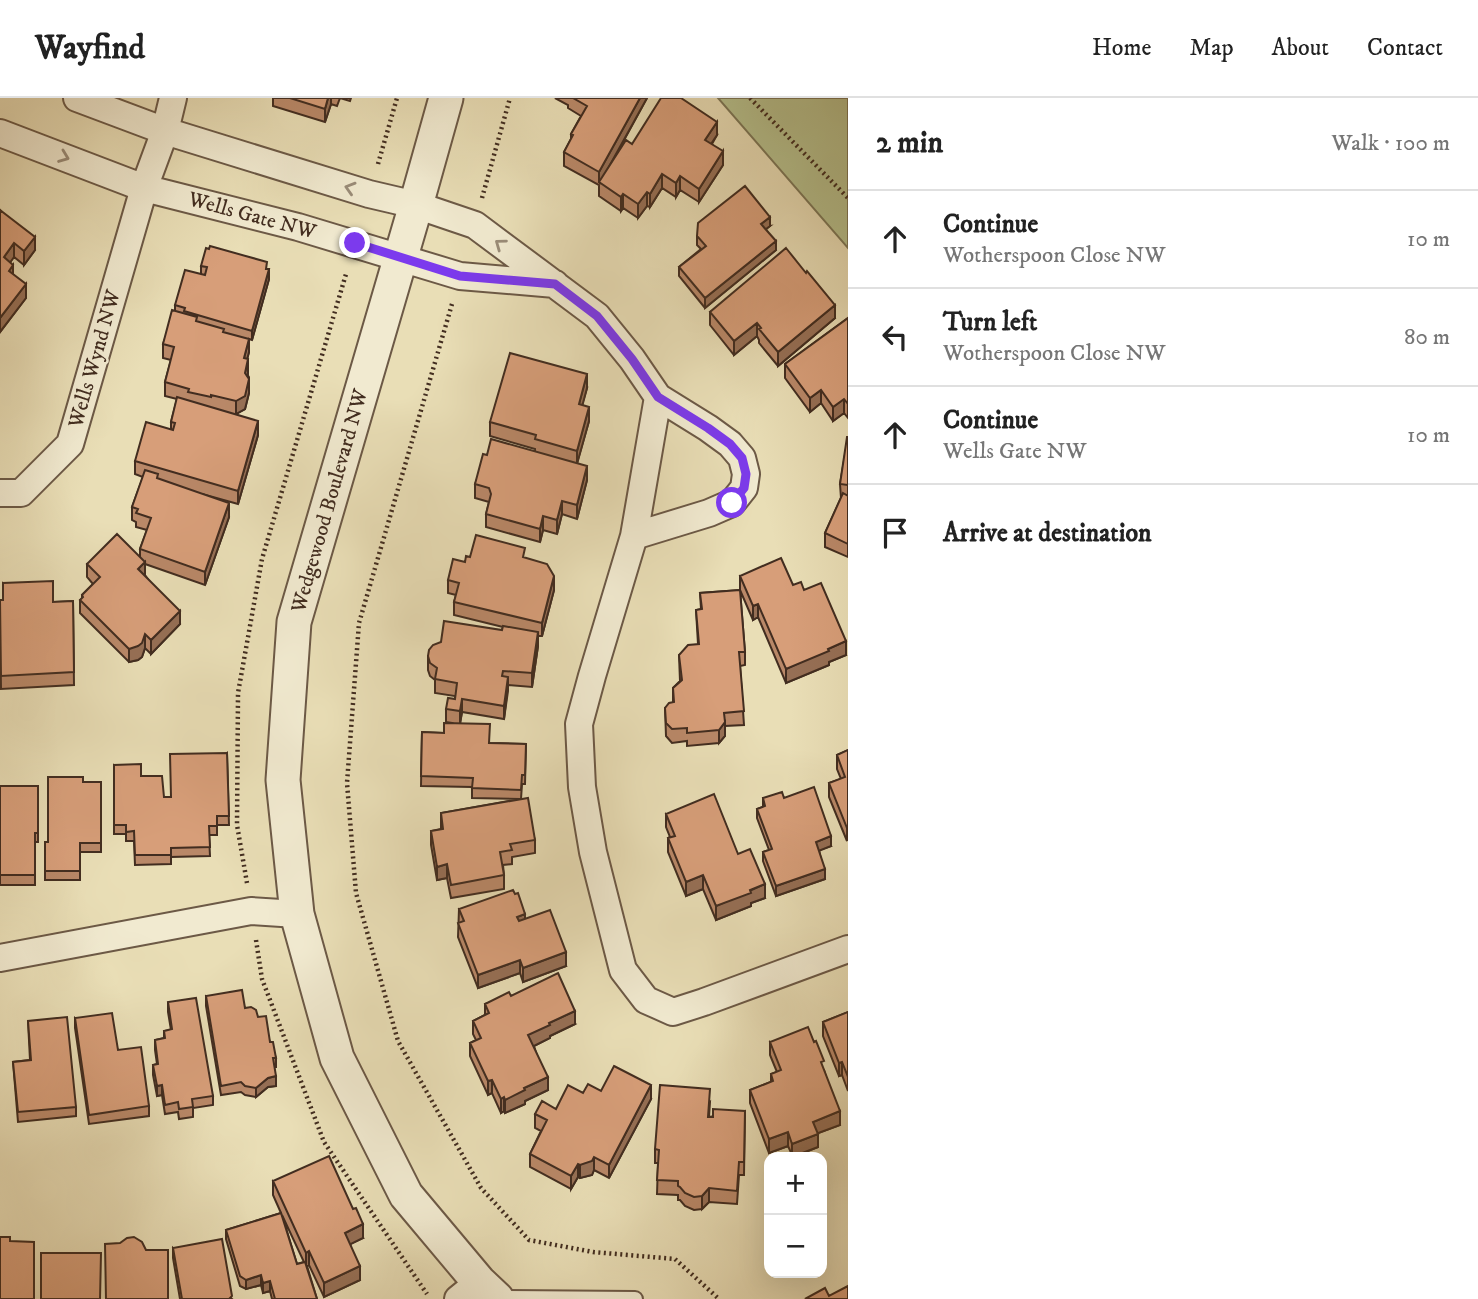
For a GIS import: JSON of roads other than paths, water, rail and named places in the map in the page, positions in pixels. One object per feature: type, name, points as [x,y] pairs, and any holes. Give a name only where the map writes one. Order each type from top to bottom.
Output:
[{"type":"street","points":[[77,98],[166,131],[475,225],[597,316],[658,397],[730,444],[742,458],[746,474],[744,488],[732,503],[635,536]]},
{"type":"street","name":"Wells Wynd NW","points":[[0,493],[21,493],[71,444],[144,188],[166,131],[173,98]]},
{"type":"street","name":"Wedgewood Boulevard NW","points":[[446,98],[294,622],[283,780],[297,914],[337,1058],[406,1195],[483,1295]]},
{"type":"street","points":[[0,133],[144,188]]},
{"type":"street","name":"Wells Gate NW","points":[[144,188],[321,233],[460,276],[555,284]]},
{"type":"street","points":[[658,397],[635,536],[579,724],[582,786],[593,852],[623,970],[646,1000],[673,1012],[848,949]]},
{"type":"street","points":[[0,958],[251,911],[297,914]]},
{"type":"lane","points":[[483,1295],[635,1299]]}]
